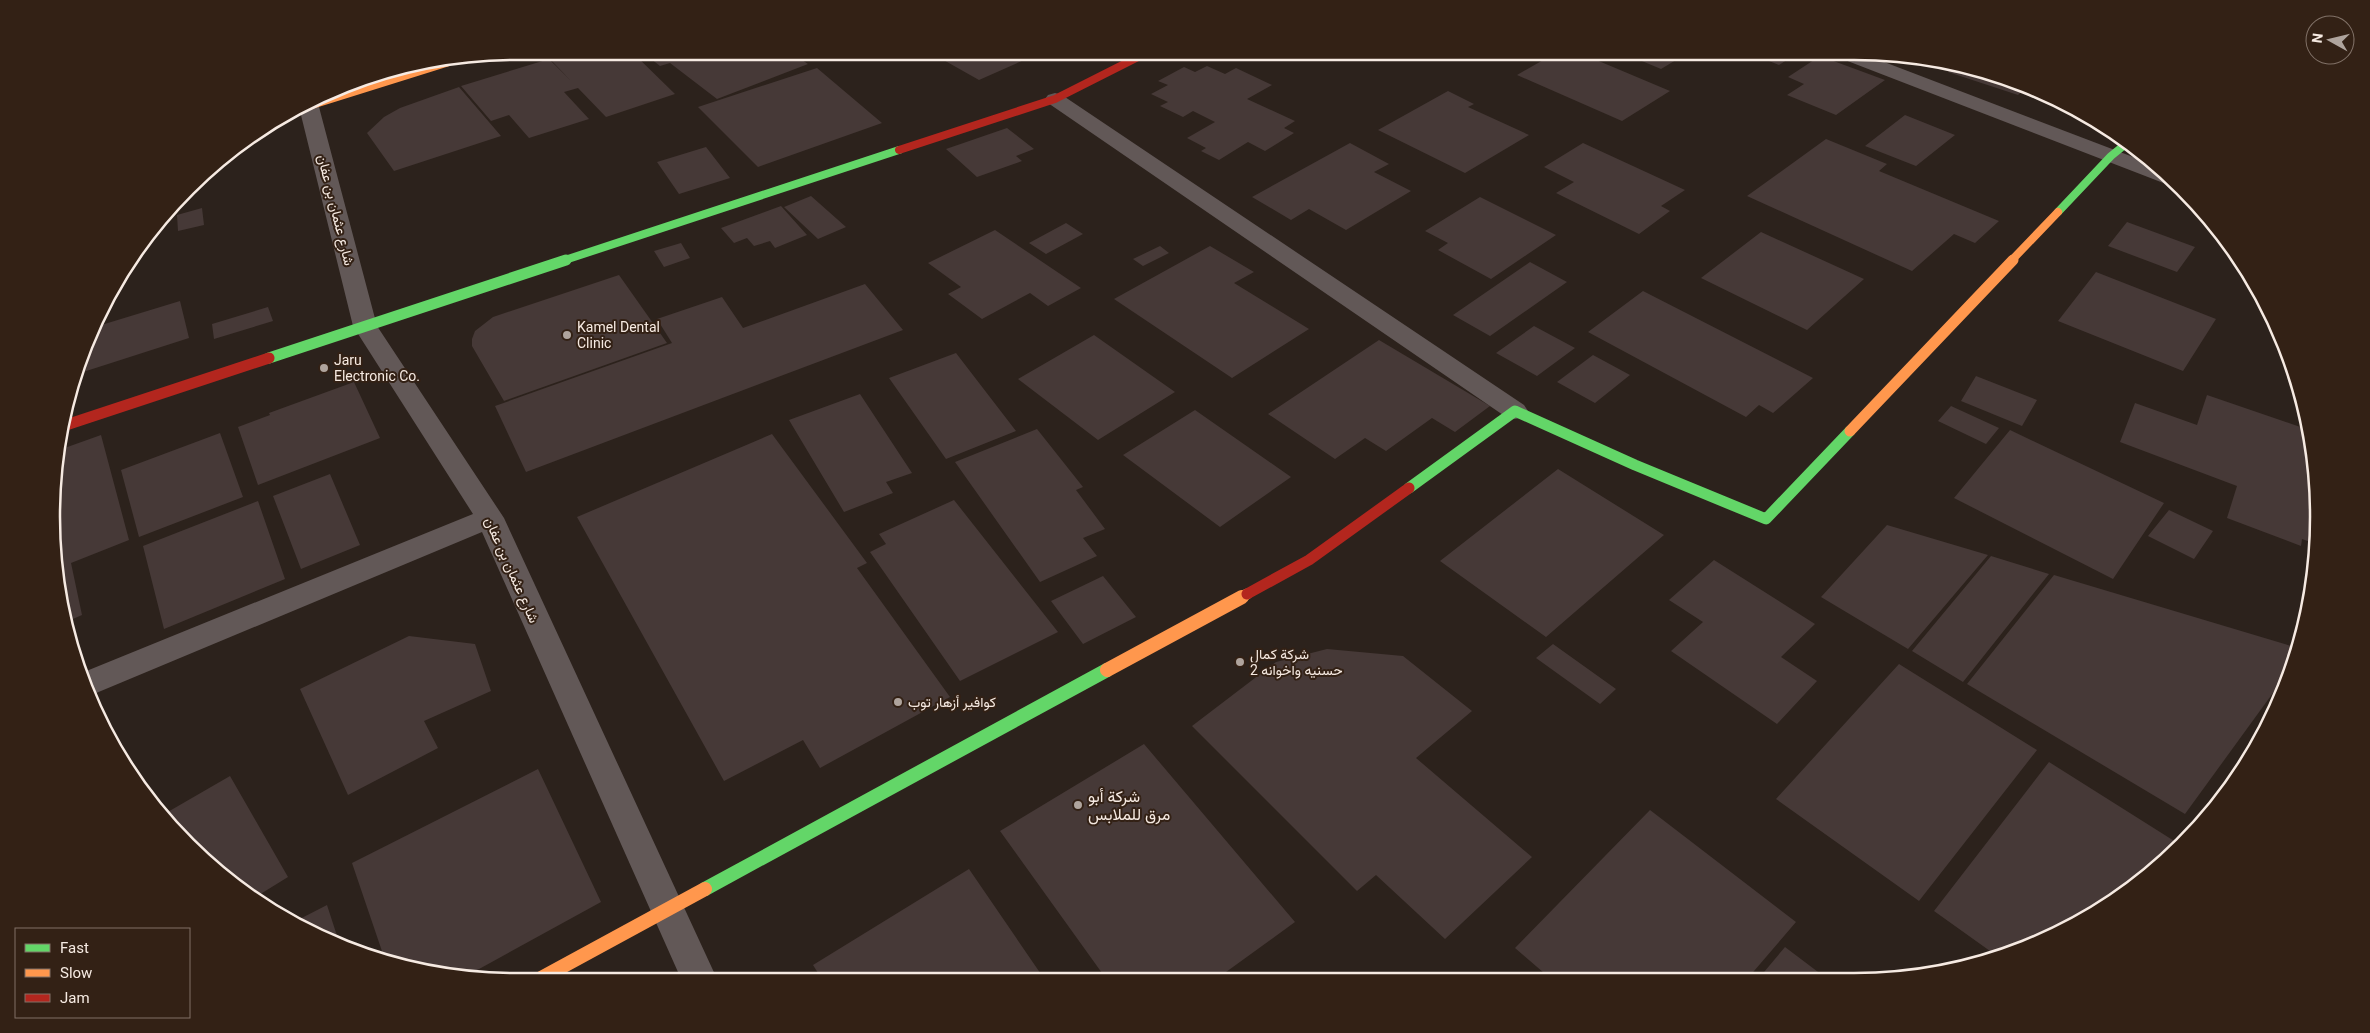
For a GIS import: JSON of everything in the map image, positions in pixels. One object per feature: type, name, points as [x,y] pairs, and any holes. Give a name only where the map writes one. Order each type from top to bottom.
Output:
[{"type":"street","points":[[70,424],[1055,99],[1132,60]]},
{"type":"street","points":[[1863,60],[2153,172]]},
{"type":"street","points":[[331,100],[428,69]]},
{"type":"street","points":[[1055,99],[1515,411],[1635,465],[1766,519],[2111,156],[2122,147]]},
{"type":"street","name":"شارع عثمان بن عفان","points":[[310,110],[366,326],[490,518],[529,608],[696,973]]},
{"type":"street","points":[[550,973],[666,908],[1309,560],[1515,411]]},
{"type":"street","points":[[91,682],[490,518]]},
{"type":"building","points":[[546,60],[550,60],[571,81],[551,60],[640,60],[675,94],[606,117],[578,88],[564,92],[589,119],[529,138],[509,115],[491,121],[461,86]]},
{"type":"building","points":[[652,60],[802,60],[808,64],[717,99],[670,63],[660,66]]},
{"type":"building","points":[[944,60],[1024,60],[979,80]]},
{"type":"building","points":[[1543,60],[1596,60],[1670,91],[1622,121],[1517,75]]},
{"type":"building","points":[[1640,60],[1676,60],[1661,69]]},
{"type":"building","points":[[1766,60],[1787,60],[1779,65]]},
{"type":"building","points":[[1814,60],[1831,60],[1885,80],[1836,115],[1787,95],[1804,84],[1788,77]]},
{"type":"building","points":[[1207,66],[1225,74],[1236,68],[1272,85],[1247,99],[1295,121],[1284,128],[1294,133],[1265,151],[1248,142],[1219,160],[1201,151],[1206,148],[1187,138],[1215,122],[1193,111],[1183,117],[1160,106],[1168,102],[1151,94],[1168,85],[1158,81],[1184,67],[1195,72]]},
{"type":"building","points":[[817,68],[882,123],[758,167],[698,107]]},
{"type":"building","points":[[1949,71],[1972,76],[2021,92],[2018,95],[1948,72]]},
{"type":"building","points":[[459,87],[501,136],[394,171],[367,133],[384,117],[400,108]]},
{"type":"building","points":[[1448,91],[1474,104],[1468,107],[1529,135],[1465,173],[1378,130]]},
{"type":"building","points":[[1905,115],[1955,135],[1916,166],[1865,146]]},
{"type":"building","points":[[1007,128],[1034,149],[1016,156],[1022,161],[977,177],[946,149]]},
{"type":"building","points":[[1826,139],[1887,164],[1879,171],[1999,221],[1975,243],[1954,234],[1912,271],[1747,196]]},
{"type":"building","points":[[1350,143],[1389,164],[1374,172],[1411,191],[1346,230],[1309,209],[1291,220],[1252,197]]},
{"type":"building","points":[[1583,143],[1685,190],[1661,206],[1670,211],[1639,234],[1556,193],[1574,182],[1544,167]]},
{"type":"building","points":[[706,147],[730,178],[679,194],[657,162]]},
{"type":"building","points":[[811,196],[846,227],[818,239],[784,207]]},
{"type":"building","points":[[1480,197],[1556,235],[1491,279],[1438,250],[1448,243],[1425,231]]},
{"type":"building","points":[[781,206],[807,235],[775,248],[770,241],[754,246],[747,238],[734,243],[721,228]]},
{"type":"building","points":[[202,208],[204,225],[178,231],[177,215]]},
{"type":"building","points":[[2127,222],[2195,247],[2177,272],[2108,246]]},
{"type":"building","points":[[1066,223],[1083,234],[1046,254],[1029,243]]},
{"type":"building","points":[[995,230],[1081,288],[1048,306],[1030,293],[982,319],[948,294],[961,287],[928,263]]},
{"type":"building","points":[[1761,232],[1864,279],[1807,330],[1701,278]]},
{"type":"building","points":[[681,243],[690,258],[664,267],[654,251]]},
{"type":"building","points":[[1160,246],[1169,253],[1143,266],[1133,259]]},
{"type":"building","points":[[1210,246],[1254,272],[1234,283],[1309,329],[1232,378],[1114,299]]},
{"type":"building","points":[[1530,262],[1567,282],[1490,336],[1453,315]]},
{"type":"building","points":[[2096,272],[2216,319],[2183,371],[2058,321]]},
{"type":"building","name":"Kamel Dental Clinic","points":[[619,275],[667,343],[504,401],[472,346],[475,331],[493,317]]},
{"type":"building","points":[[865,284],[903,330],[526,472],[495,406],[672,343],[657,319],[722,297],[743,328]]},
{"type":"building","points":[[1643,291],[1813,378],[1773,413],[1759,405],[1746,417],[1588,332]]},
{"type":"building","points":[[180,301],[189,338],[83,372],[103,325]]},
{"type":"building","points":[[268,307],[273,321],[214,339],[212,324]]},
{"type":"building","points":[[1534,326],[1575,348],[1537,376],[1496,353]]},
{"type":"building","points":[[1094,335],[1175,392],[1098,440],[1018,379]]},
{"type":"building","points":[[1379,340],[1490,406],[1455,432],[1432,418],[1386,451],[1365,438],[1335,459],[1268,414]]},
{"type":"building","points":[[956,353],[1016,431],[946,459],[889,378]]},
{"type":"building","points":[[1593,355],[1630,375],[1595,403],[1557,382]]},
{"type":"building","points":[[1976,376],[2037,400],[2022,426],[1961,401]]},
{"type":"building","points":[[354,382],[380,438],[258,485],[238,427],[270,415],[269,413]]},
{"type":"building","points":[[860,394],[912,473],[886,482],[893,493],[844,512],[789,420]]},
{"type":"building","points":[[2207,395],[2301,427],[2309,487],[2309,542],[2302,539],[2301,546],[2227,518],[2237,486],[2120,442],[2135,403],[2197,425]]},
{"type":"building","points":[[1951,406],[1999,428],[1986,444],[1938,421]]},
{"type":"building","points":[[1195,410],[1291,477],[1220,527],[1123,455]]},
{"type":"building","points":[[1037,429],[1083,487],[1076,490],[1105,529],[1083,538],[1097,556],[1040,582],[955,462]]},
{"type":"building","points":[[2010,430],[2164,503],[2113,579],[1954,498]]},
{"type":"building","points":[[220,433],[243,497],[139,537],[121,470]]},
{"type":"building","points":[[772,434],[867,563],[857,568],[950,697],[820,768],[803,740],[724,781],[577,517]]},
{"type":"building","points":[[101,435],[129,540],[71,563],[82,615],[72,619],[64,576],[61,546],[61,487],[66,448]]},
{"type":"building","points":[[1558,469],[1664,535],[1546,637],[1440,561]]},
{"type":"building","points":[[330,474],[360,545],[301,569],[273,496]]},
{"type":"building","points":[[954,500],[1058,632],[960,681],[870,552],[886,544],[879,534]]},
{"type":"building","points":[[258,501],[285,579],[164,629],[143,546]]},
{"type":"building","points":[[2169,510],[2213,531],[2194,559],[2148,536]]},
{"type":"building","points":[[1887,525],[1988,555],[1908,649],[1821,597]]},
{"type":"building","points":[[1991,556],[2049,574],[1963,682],[1912,651]]},
{"type":"building","points":[[1714,560],[1815,624],[1781,657],[1817,681],[1777,724],[1671,651],[1703,622],[1669,600]]},
{"type":"building","points":[[2054,575],[2291,646],[2276,689],[2185,814],[1967,684]]},
{"type":"building","points":[[1103,576],[1136,617],[1083,644],[1051,601]]},
{"type":"building","points":[[409,636],[475,644],[491,691],[424,721],[438,748],[348,795],[300,689]]},
{"type":"building","points":[[1553,644],[1616,689],[1600,704],[1536,658]]},
{"type":"building","points":[[1327,649],[1403,656],[1472,711],[1416,758],[1532,857],[1445,939],[1376,875],[1357,891],[1192,726],[1276,662]]},
{"type":"building","points":[[1899,664],[2037,750],[1919,901],[1776,799]]},
{"type":"building","points":[[1144,744],[1295,922],[1225,973],[1102,973],[1000,831]]},
{"type":"building","points":[[2049,762],[2174,841],[2131,879],[2082,912],[2055,926],[2000,949],[1991,952],[1934,911]]},
{"type":"building","points":[[538,769],[601,902],[476,971],[457,969],[427,964],[382,953],[352,863]]},
{"type":"building","points":[[230,776],[288,877],[260,894],[216,860],[169,812]]},
{"type":"building","points":[[1650,810],[1796,922],[1752,973],[1544,973],[1515,948]]},
{"type":"building","points":[[969,869],[1040,973],[818,973],[813,965]]},
{"type":"building","points":[[327,905],[337,936],[315,926],[301,919]]},
{"type":"building","points":[[1785,947],[1819,973],[1763,973]]},
{"type":"traffic: fast","points":[[2058,212],[2111,156],[2122,147]]},
{"type":"traffic: fast","points":[[269,358],[899,150]]},
{"type":"traffic: fast","points":[[1409,488],[1515,411],[1635,465],[1766,519],[1850,431]]},
{"type":"traffic: fast","points":[[705,889],[1107,670]]},
{"type":"traffic: slow","points":[[338,97],[426,69]]},
{"type":"traffic: slow","points":[[1850,431],[2058,212]]},
{"type":"traffic: slow","points":[[1107,670],[1247,594]]},
{"type":"traffic: slow","points":[[551,973],[705,889]]},
{"type":"traffic: jam","points":[[899,150],[1055,99],[1132,60]]},
{"type":"traffic: jam","points":[[70,424],[269,358]]},
{"type":"traffic: jam","points":[[1247,594],[1309,560],[1409,488]]},
{"type":"place","name":"Kamel Dental Clinic","points":[[567,335]]},
{"type":"place","name":"Jaru Electronic Co.","points":[[324,368]]},
{"type":"place","name":"شركة كمال حسنيه واخوانه 2","points":[[1240,662]]},
{"type":"place","name":"كوافير أزهار توب","points":[[898,702]]},
{"type":"place","name":"شركة أبو مرق للملابس","points":[[1078,805]]}]
